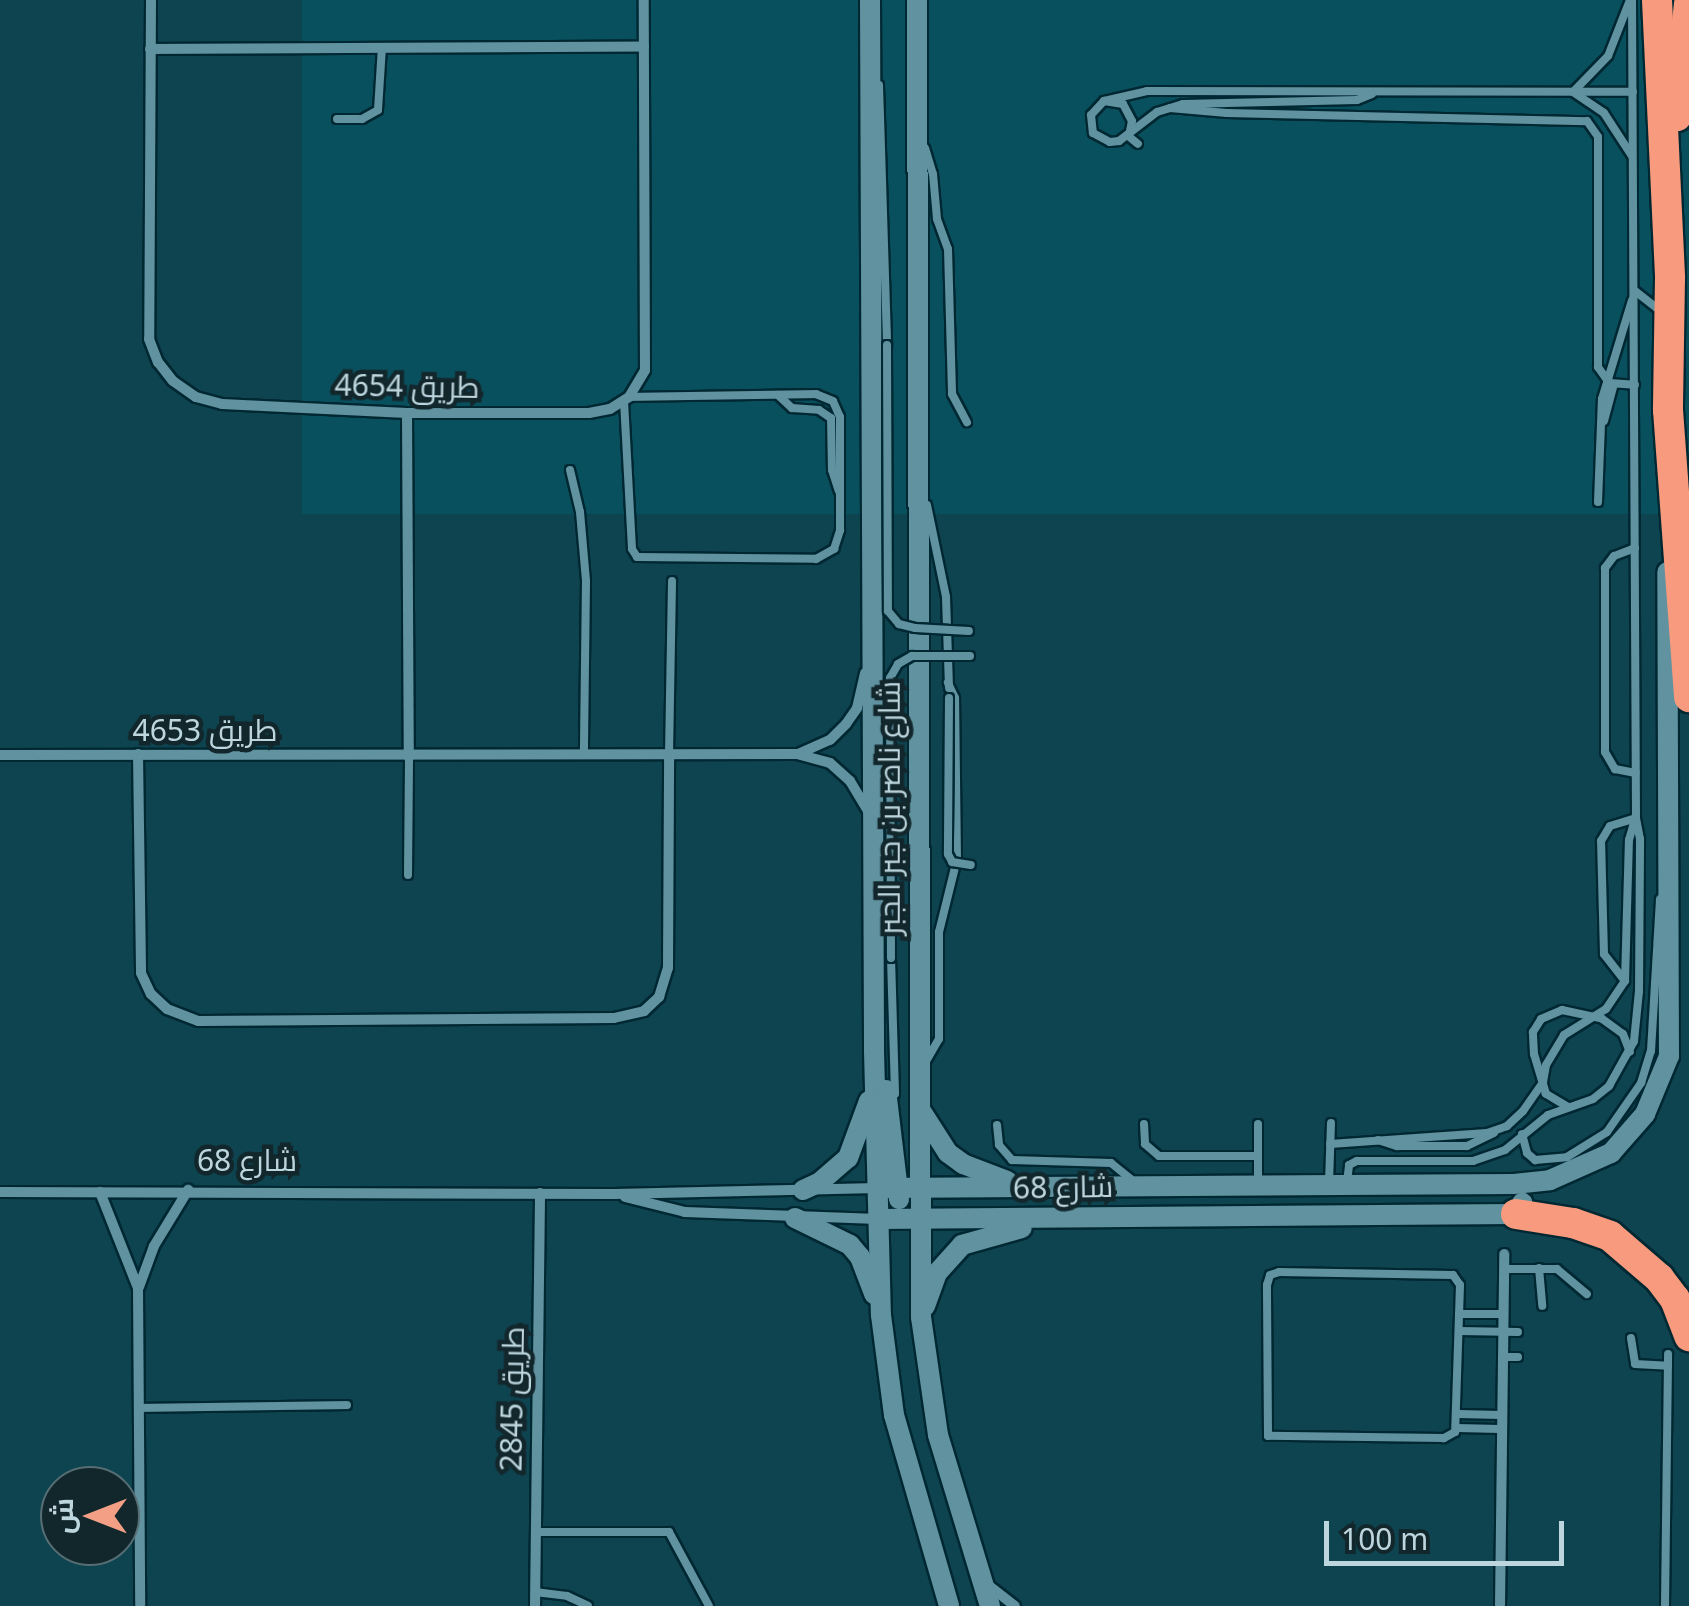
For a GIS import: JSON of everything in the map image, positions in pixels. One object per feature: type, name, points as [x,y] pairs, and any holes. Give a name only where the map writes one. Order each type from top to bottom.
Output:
[{"type":"highway","points":[[1657,0],[1670,278]]},
{"type":"highway","points":[[1689,4],[1676,121],[1668,410],[1689,697]]},
{"type":"highway","points":[[1515,1199],[1610,1236],[1659,1278],[1675,1299],[1679,1345]]},
{"type":"main road","name":"شارع ناصر بن جبر الجبر","points":[[870,0],[874,1051],[887,1188],[878,1219],[881,1315],[894,1415],[949,1606]]},
{"type":"main road","name":"شارع ناصر بن جبر الجبر","points":[[917,0],[921,1317],[938,1435],[990,1606]]},
{"type":"main road","points":[[1515,1199],[1611,1153],[1645,1114],[1669,1056],[1665,862],[1668,410]]},
{"type":"main road","points":[[874,1051],[891,1120],[887,1188],[918,1218]]},
{"type":"main road","points":[[803,1190],[820,1182],[848,1158],[862,1127],[875,1074]]},
{"type":"main road","points":[[918,1104],[925,1122],[948,1153],[981,1173],[1023,1186]]},
{"type":"main road","name":"شارع 68","points":[[887,1188],[1338,1182],[1515,1199]]},
{"type":"main road","name":"شارع 68","points":[[878,1219],[1041,1219],[1515,1199]]},
{"type":"main road","points":[[796,1218],[855,1251],[881,1315]]},
{"type":"main road","points":[[921,1317],[937,1273],[962,1245],[1041,1219]]},
{"type":"street","name":"طريق 4654","points":[[151,0],[149,339],[165,372],[196,397],[222,404],[407,413],[589,413],[626,399]]},
{"type":"street","points":[[626,399],[638,385],[646,354],[644,0]]},
{"type":"street","points":[[150,49],[644,46]]},
{"type":"street","points":[[407,413],[409,756]]},
{"type":"street","points":[[797,754],[830,740],[857,708],[872,642]]},
{"type":"street","points":[[138,754],[141,973],[151,994],[167,1010],[198,1021],[614,1018],[644,1011],[659,997],[668,968],[669,754]]},
{"type":"street","name":"طريق 4653","points":[[0,755],[797,754],[830,763],[850,780],[872,821]]},
{"type":"street","name":"شارع 68","points":[[0,1192],[614,1194],[887,1188]]},
{"type":"street","points":[[138,1288],[159,1236],[188,1190]]},
{"type":"street","points":[[100,1192],[138,1288],[140,1606]]},
{"type":"street","name":"طريق 2845","points":[[535,1606],[540,1193]]},
{"type":"street","name":"شارع 68","points":[[614,1194],[668,1210],[878,1219]]},
{"type":"street","points":[[1500,1606],[1504,1254]]},
{"type":"street","points":[[984,1581],[1015,1606]]},
{"type":"lane","points":[[1573,92],[1608,56],[1631,0]]},
{"type":"lane","points":[[1338,1182],[1352,1162],[1473,1160],[1505,1150],[1522,1134],[1568,1106],[1593,1099],[1610,1086],[1630,1054],[1639,991],[1631,0]]},
{"type":"lane","points":[[870,47],[880,93],[887,345],[888,611],[899,624],[915,628],[969,630]]},
{"type":"lane","points":[[336,119],[362,119],[378,110],[382,48]]},
{"type":"lane","points":[[1306,97],[1147,92],[1104,101],[1091,115],[1094,133],[1110,142],[1170,108],[1212,102],[1306,97],[1376,92],[1633,92]]},
{"type":"lane","points":[[1573,92],[1604,113],[1634,159]]},
{"type":"lane","points":[[1305,114],[1306,97]]},
{"type":"lane","points":[[1104,101],[1114,100],[1130,111],[1128,133],[1138,144]]},
{"type":"lane","points":[[1170,108],[1572,117],[1592,125],[1598,137],[1598,367],[1610,382],[1635,385]]},
{"type":"lane","points":[[919,130],[931,164],[937,219],[949,258],[950,384],[955,405],[967,422]]},
{"type":"lane","points":[[1598,502],[1598,445],[1610,382],[1635,292]]},
{"type":"lane","points":[[1635,292],[1669,318]]},
{"type":"lane","points":[[778,395],[792,408],[820,410],[831,418],[833,478],[840,493]]},
{"type":"lane","points":[[778,395],[822,395],[836,406],[840,537],[823,557],[636,557],[632,549],[626,399],[778,395]]},
{"type":"lane","points":[[570,470],[580,512],[586,580],[584,755]]},
{"type":"lane","points":[[919,472],[944,576],[949,698],[948,854],[952,862],[971,866]]},
{"type":"lane","points":[[1635,548],[1614,556],[1606,568],[1605,712],[1608,762],[1615,768],[1636,773]]},
{"type":"lane","points":[[669,754],[672,580]]},
{"type":"lane","points":[[891,1120],[896,1080],[891,958],[890,678],[898,664],[912,656],[970,656]]},
{"type":"lane","points":[[919,1070],[938,1039],[938,932],[957,859],[954,698],[948,684]]},
{"type":"lane","points":[[408,874],[409,756]]},
{"type":"lane","points":[[1330,1144],[1498,1130],[1516,1119],[1543,1082],[1546,1065],[1564,1035],[1614,1001],[1625,980],[1629,840],[1636,818]]},
{"type":"lane","points":[[1625,980],[1604,954],[1602,841],[1610,826],[1636,818]]},
{"type":"lane","points":[[1522,1134],[1527,1153],[1535,1160],[1567,1157],[1607,1132],[1641,1083],[1650,1052],[1655,934],[1665,862]]},
{"type":"lane","points":[[1568,1106],[1546,1094],[1532,1047],[1536,1024],[1554,1011],[1593,1016],[1623,1034],[1630,1054]]},
{"type":"lane","points":[[1331,1123],[1330,1144],[1338,1182]]},
{"type":"lane","points":[[997,1124],[999,1146],[1012,1160],[1111,1163],[1136,1185]]},
{"type":"lane","points":[[1144,1124],[1146,1144],[1154,1154],[1258,1156]]},
{"type":"lane","points":[[1258,1124],[1258,1184]]},
{"type":"lane","points":[[1210,1184],[1211,1156]]},
{"type":"lane","points":[[1539,1268],[1542,1306]]},
{"type":"lane","points":[[1504,1270],[1562,1271],[1587,1294]]},
{"type":"lane","points":[[1457,1428],[1460,1285],[1448,1272],[1279,1272],[1267,1279],[1268,1436],[1444,1438],[1457,1428],[1500,1429]]},
{"type":"lane","points":[[1460,1314],[1503,1314]]},
{"type":"lane","points":[[1459,1331],[1518,1332]]},
{"type":"lane","points":[[1630,1338],[1635,1364],[1668,1366]]},
{"type":"lane","points":[[1666,1606],[1668,1366],[1679,1345]]},
{"type":"lane","points":[[1502,1357],[1518,1357]]},
{"type":"lane","points":[[139,1408],[348,1405]]},
{"type":"lane","points":[[1458,1414],[1500,1416]]},
{"type":"lane","points":[[535,1532],[668,1532],[709,1606]]},
{"type":"lane","points":[[534,1592],[567,1596],[588,1606]]},
{"type":"shaded area","points":[[302,0],[1689,0],[1689,514],[302,514]]}]
